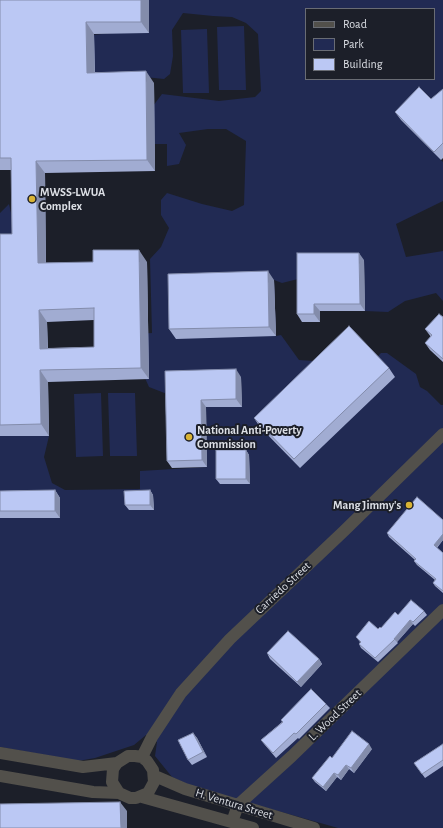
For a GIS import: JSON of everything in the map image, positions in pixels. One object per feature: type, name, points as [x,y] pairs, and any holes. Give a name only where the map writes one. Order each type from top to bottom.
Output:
[{"type":"street","name":"Carriedo Street","points":[[142,757],[152,737],[181,693],[230,639],[344,531],[443,434]]},
{"type":"street","name":"L. Wood Street","points":[[232,822],[238,805],[292,756],[443,610]]},
{"type":"street","points":[[0,754],[83,767],[117,763],[128,756],[135,756],[142,757],[151,765],[155,776],[152,788],[142,797],[130,798],[119,793],[93,792],[0,776]]},
{"type":"street","points":[[117,763],[113,769],[112,782],[119,793]]},
{"type":"street","name":"H. Ventura Street","points":[[155,776],[185,789],[314,828]]},
{"type":"street","name":"H. Ventura Street","points":[[142,797],[253,828]]},
{"type":"green space","points":[[143,0],[443,0],[443,114],[441,160],[443,162],[443,201],[396,224],[406,257],[443,251],[443,301],[436,293],[405,301],[388,312],[365,311],[364,260],[282,283],[274,280],[276,336],[281,335],[299,360],[328,362],[376,358],[381,353],[387,353],[416,374],[420,387],[427,391],[441,405],[443,405],[443,828],[338,828],[193,787],[172,777],[155,756],[157,742],[146,735],[134,745],[95,758],[78,761],[0,747],[0,436],[49,436],[44,457],[52,483],[65,490],[140,489],[140,471],[207,467],[206,407],[242,406],[241,377],[167,394],[149,387],[140,367],[135,334],[152,333],[150,259],[161,247],[169,228],[161,215],[161,200],[167,193],[202,204],[232,211],[244,205],[246,141],[226,129],[208,129],[179,133],[186,145],[179,164],[167,166],[167,144],[155,144],[153,106],[162,94],[219,101],[255,97],[261,91],[258,34],[246,23],[232,17],[183,13],[172,30],[173,56],[170,74],[164,79],[145,77],[82,77],[81,36],[143,30]]},
{"type":"green space","points":[[244,26],[246,90],[219,90],[217,27]]},
{"type":"green space","points":[[207,29],[209,93],[183,93],[181,30]]},
{"type":"green space","points":[[9,204],[12,217],[20,225],[21,245],[0,246],[0,213]]},
{"type":"green space","points":[[101,393],[103,456],[76,457],[74,394]]},
{"type":"green space","points":[[108,393],[135,393],[137,456],[110,456]]},
{"type":"building","name":"MWSS-LWUA Complex","points":[[0,0],[141,0],[141,22],[86,22],[87,73],[146,71],[147,160],[36,161],[38,263],[93,262],[93,250],[139,250],[141,368],[40,370],[41,424],[0,425],[0,234],[12,234],[11,158],[0,158]],"holes":[[[94,308],[94,347],[40,349],[39,310]]]},
{"type":"building","points":[[419,87],[431,99],[443,89],[443,143],[434,152],[395,112]]},
{"type":"building","points":[[297,253],[359,253],[360,304],[314,304],[314,314],[297,314]]},
{"type":"building","points":[[268,271],[269,327],[169,329],[168,274]]},
{"type":"building","points":[[439,314],[443,317],[443,359],[425,343],[432,335],[425,329]]},
{"type":"building","points":[[349,326],[389,368],[294,459],[254,418]]},
{"type":"building","name":"National Anti-Poverty Commission","points":[[236,369],[236,399],[201,400],[202,460],[167,461],[165,371]]},
{"type":"building","points":[[216,450],[246,450],[246,479],[216,479]]},
{"type":"building","points":[[55,490],[55,511],[0,511],[0,491]]},
{"type":"building","points":[[150,490],[150,505],[125,505],[124,491]]},
{"type":"building","points":[[417,497],[443,520],[443,534],[434,545],[443,553],[443,591],[433,583],[436,579],[414,561],[416,559],[387,533]]},
{"type":"building","points":[[411,600],[424,611],[413,622],[410,620],[395,639],[375,658],[359,644],[361,642],[356,637],[369,621],[378,629],[380,627],[381,628],[395,612],[398,615]]},
{"type":"building","points":[[288,631],[319,659],[297,682],[267,653]]},
{"type":"building","points":[[311,689],[326,704],[296,734],[294,733],[273,753],[261,740],[283,722],[281,720]]},
{"type":"building","points":[[352,731],[369,744],[351,768],[346,765],[338,775],[334,773],[323,787],[312,778],[330,756],[332,758]]},
{"type":"building","points":[[193,733],[203,752],[188,760],[178,740]]},
{"type":"building","points":[[443,744],[443,760],[422,774],[414,763]]},
{"type":"building","points":[[120,802],[121,828],[0,828],[0,804]]},
{"type":"place","name":"MWSS-LWUA Complex","points":[[32,199]]},
{"type":"place","name":"National Anti-Poverty Commission","points":[[189,437]]},
{"type":"place","name":"Mang Jimmy's","points":[[409,505]]}]
